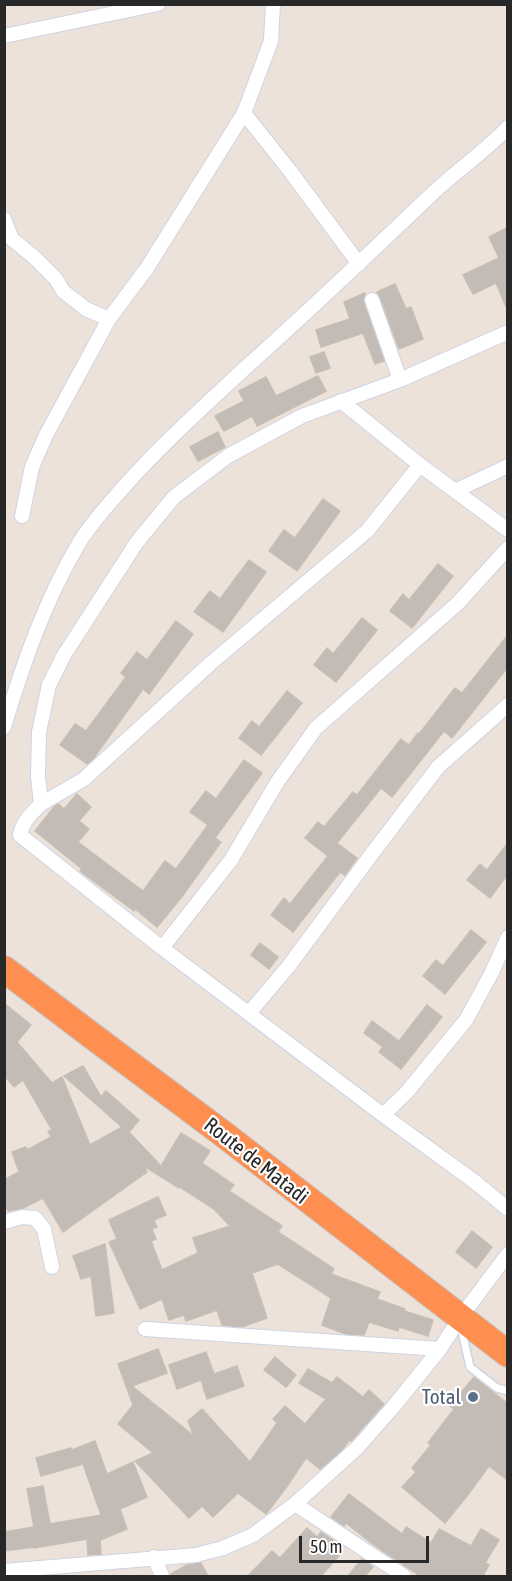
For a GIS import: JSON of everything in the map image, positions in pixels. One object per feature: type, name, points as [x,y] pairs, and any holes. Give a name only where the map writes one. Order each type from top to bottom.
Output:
[{"type":"highway","name":"Route de Matadi","points":[[4,969],[222,1133],[507,1354]]},
{"type":"street","points":[[4,36],[158,4]]},
{"type":"street","points":[[22,516],[32,467],[46,435],[109,319],[147,268],[244,113],[271,41],[273,4]]},
{"type":"street","points":[[244,113],[359,264]]},
{"type":"street","points":[[4,727],[33,638],[54,590],[79,542],[98,516],[136,473],[189,420],[438,188],[507,127]]},
{"type":"street","points":[[4,219],[8,239],[34,257],[56,279],[63,291],[86,309],[109,319]]},
{"type":"street","points":[[372,300],[400,380]]},
{"type":"street","points":[[41,804],[38,776],[39,732],[49,685],[64,655],[137,542],[174,497],[228,456],[302,416],[400,380],[507,332]]},
{"type":"street","points":[[341,401],[420,465],[507,530]]},
{"type":"street","points":[[420,465],[367,531],[202,671],[84,779],[41,804],[29,816],[20,835],[162,948],[475,1182],[507,1209]]},
{"type":"street","points":[[455,491],[507,466]]},
{"type":"street","points":[[162,948],[231,860],[278,781],[316,728],[458,603],[507,548]]},
{"type":"street","points":[[249,1013],[288,967],[438,767],[507,705]]},
{"type":"street","points":[[383,1115],[406,1093],[466,1020],[491,974],[507,937]]},
{"type":"street","points":[[4,1222],[22,1217],[35,1218],[44,1229],[52,1267]]},
{"type":"street","points":[[4,1571],[196,1555],[223,1548],[253,1535],[295,1504],[358,1447],[440,1349],[507,1254]]},
{"type":"street","points":[[145,1329],[440,1349]]},
{"type":"street","points":[[295,1504],[404,1576]]},
{"type":"street","points":[[154,1557],[162,1576]]},
{"type":"lane","points":[[460,1318],[470,1367],[497,1388],[507,1391]]},
{"type":"building","points":[[507,228],[507,309],[496,283],[473,294],[463,275],[499,258],[489,237]]},
{"type":"building","points":[[395,284],[406,309],[411,307],[423,339],[399,349],[377,292]]},
{"type":"building","points":[[365,293],[364,303],[384,361],[375,364],[363,333],[321,347],[316,330],[350,319],[344,302]]},
{"type":"building","points":[[324,352],[330,368],[316,373],[310,357]]},
{"type":"building","points":[[318,376],[326,391],[257,426],[252,416],[224,431],[215,416],[244,401],[239,391],[266,377],[276,396]]},
{"type":"building","points":[[218,432],[225,447],[198,461],[190,447]]},
{"type":"building","points":[[323,499],[340,511],[297,571],[269,551],[284,530],[295,538]]},
{"type":"building","points":[[249,560],[266,572],[223,632],[194,612],[210,591],[220,599]]},
{"type":"building","points":[[438,564],[453,576],[412,628],[390,611],[403,594],[409,600]]},
{"type":"building","points":[[362,618],[377,630],[336,682],[314,665],[327,648],[333,654]]},
{"type":"building","points":[[176,621],[193,634],[149,694],[143,689],[93,759],[87,764],[60,745],[75,724],[86,731],[126,677],[121,673],[137,652],[147,660]]},
{"type":"building","points":[[507,636],[507,668],[452,738],[444,731],[392,797],[381,788],[337,843],[357,858],[345,875],[340,872],[293,932],[271,915],[284,898],[290,904],[328,856],[305,838],[318,822],[324,827],[353,792],[357,795],[401,739],[409,745],[455,688],[462,693]]},
{"type":"building","points":[[287,691],[302,703],[261,755],[239,738],[252,721],[259,727]]},
{"type":"building","points":[[244,760],[262,773],[215,838],[221,842],[157,927],[80,871],[82,869],[35,831],[54,807],[58,804],[64,809],[77,794],[91,807],[79,821],[89,829],[78,842],[143,891],[165,861],[176,869],[208,825],[190,812],[206,791],[216,799]]},
{"type":"building","points":[[507,844],[507,875],[490,898],[467,880],[480,864],[487,870]]},
{"type":"building","points":[[471,930],[486,942],[445,994],[423,976],[436,960],[443,966]]},
{"type":"building","points":[[260,943],[278,957],[269,969],[251,955]]},
{"type":"building","points":[[4,1003],[31,1025],[17,1042],[52,1083],[62,1077],[90,1145],[122,1127],[64,1076],[83,1066],[101,1097],[106,1091],[139,1120],[129,1132],[161,1166],[181,1133],[210,1151],[202,1163],[234,1185],[229,1191],[282,1226],[278,1232],[334,1269],[331,1274],[380,1292],[377,1299],[433,1320],[428,1336],[399,1327],[398,1331],[369,1322],[364,1335],[346,1334],[322,1325],[331,1298],[278,1264],[252,1273],[267,1318],[242,1327],[222,1325],[217,1310],[186,1321],[184,1315],[169,1320],[162,1299],[140,1309],[109,1242],[117,1239],[109,1220],[158,1197],[166,1215],[154,1220],[157,1227],[152,1229],[156,1239],[151,1241],[162,1270],[198,1253],[193,1238],[230,1226],[214,1209],[144,1166],[147,1172],[63,1232],[43,1198],[23,1208],[8,1211],[4,1203],[4,1180],[19,1172],[12,1152],[26,1147],[27,1150],[51,1137],[48,1131],[52,1130],[23,1080],[14,1087],[4,1075]]},
{"type":"building","points":[[427,1005],[442,1017],[401,1069],[379,1052],[383,1047],[364,1033],[372,1021],[399,1041]]},
{"type":"building","points":[[472,1231],[492,1247],[476,1268],[456,1252]]},
{"type":"building","points":[[105,1244],[114,1313],[96,1316],[91,1276],[81,1279],[73,1256]]},
{"type":"building","points":[[158,1349],[167,1373],[132,1386],[194,1436],[188,1421],[202,1409],[250,1462],[277,1423],[273,1419],[285,1406],[305,1424],[326,1399],[299,1383],[308,1369],[332,1383],[337,1377],[363,1397],[369,1390],[384,1404],[351,1441],[350,1439],[341,1451],[320,1469],[306,1458],[266,1514],[238,1493],[213,1517],[202,1506],[189,1518],[135,1461],[153,1453],[118,1424],[133,1405],[118,1364]]},
{"type":"building","points":[[206,1352],[214,1374],[237,1366],[244,1386],[207,1399],[201,1380],[177,1389],[169,1365]]},
{"type":"building","points":[[275,1357],[296,1375],[286,1387],[264,1370]]},
{"type":"building","points":[[474,1377],[507,1403],[507,1480],[489,1466],[445,1523],[402,1487],[416,1472],[412,1468],[431,1445],[428,1443],[454,1409],[450,1406]]},
{"type":"building","points":[[95,1441],[107,1474],[133,1462],[147,1497],[120,1509],[127,1529],[100,1540],[101,1554],[88,1555],[87,1539],[4,1551],[4,1532],[34,1527],[27,1489],[43,1486],[50,1524],[101,1515],[83,1464],[41,1476],[36,1458],[71,1448],[72,1450]]},
{"type":"building","points":[[349,1494],[402,1534],[406,1527],[431,1543],[439,1529],[471,1546],[481,1529],[499,1540],[485,1563],[489,1565],[483,1576],[420,1576],[346,1523],[344,1526],[331,1517]]},
{"type":"building","points":[[307,1528],[317,1537],[321,1532],[333,1540],[328,1546],[339,1556],[321,1576],[248,1576],[272,1551],[280,1558]]},
{"type":"building","points":[[362,1559],[373,1567],[365,1576],[348,1576]]},
{"type":"building","points":[[201,1563],[208,1576],[171,1576],[187,1565]]},
{"type":"place","name":"Total","points":[[473,1397]]}]
